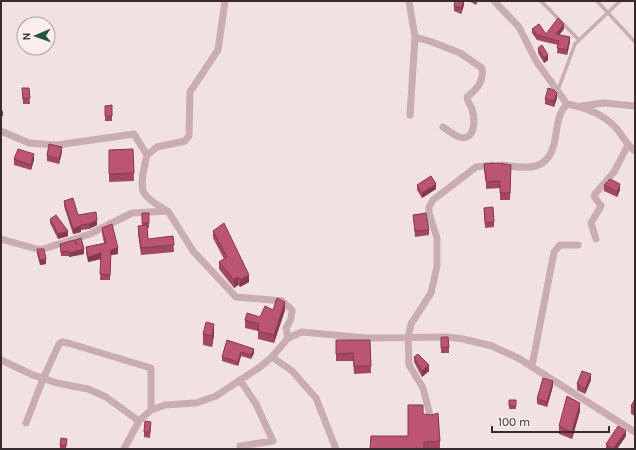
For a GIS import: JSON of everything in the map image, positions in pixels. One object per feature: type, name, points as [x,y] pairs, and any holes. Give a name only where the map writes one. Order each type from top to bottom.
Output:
[{"type":"street","points":[[147,155],[157,147],[185,141],[189,136],[190,92],[218,50],[225,1]]},
{"type":"street","points":[[409,1],[415,37],[410,115]]},
{"type":"street","points":[[494,1],[519,27],[536,61],[567,104],[581,106],[604,104],[635,106]]},
{"type":"street","points":[[415,37],[460,53],[482,68],[483,74],[477,88],[467,97],[467,101],[472,109],[474,123],[472,133],[469,136],[460,137],[443,127]]},
{"type":"street","points":[[431,419],[423,388],[409,365],[408,338],[411,324],[431,293],[437,266],[437,238],[429,214],[429,207],[433,200],[476,167],[499,165],[519,168],[533,168],[544,162],[552,151],[561,110],[567,104]]},
{"type":"street","points":[[581,106],[602,116],[614,126],[628,145],[635,151]]},
{"type":"street","points":[[1,131],[29,143],[57,145],[134,134],[147,155],[142,186],[144,193],[151,200],[168,211],[193,251],[236,297],[282,300],[292,310],[291,319],[286,328],[288,338]]},
{"type":"street","points":[[596,239],[592,223],[601,206],[594,196],[614,172],[628,145]]},
{"type":"street","points":[[1,239],[40,250],[90,234],[132,213],[168,211]]},
{"type":"street","points":[[532,366],[554,252],[560,245],[578,245]]},
{"type":"street","points":[[124,449],[139,421],[151,410],[165,405],[190,404],[206,400],[223,392],[272,357],[288,338],[295,334],[309,332],[366,338],[448,337],[477,342],[507,352],[532,366],[635,432]]},
{"type":"street","points":[[26,423],[43,379],[59,344],[62,342],[151,368],[151,410]]},
{"type":"street","points":[[272,357],[292,371],[316,398],[336,449]]},
{"type":"street","points":[[1,360],[43,379],[88,389],[106,397],[139,421]]},
{"type":"street","points":[[240,380],[256,404],[273,441],[240,446]]},
{"type":"lane","points":[[541,1],[579,40]]},
{"type":"lane","points":[[597,1],[635,42]]},
{"type":"lane","points":[[557,91],[575,44],[620,1]]},
{"type":"building","points":[[455,1],[464,1],[461,8],[454,6]]},
{"type":"building","points":[[558,18],[564,24],[556,34],[570,37],[567,50],[557,48],[559,41],[537,35],[532,29],[539,24],[546,34]]},
{"type":"building","points":[[542,45],[548,55],[544,58],[538,48]]},
{"type":"building","points":[[22,88],[29,88],[30,98],[23,99]]},
{"type":"building","points":[[548,88],[557,93],[554,101],[545,99]]},
{"type":"building","points":[[112,105],[112,116],[105,116],[105,106]]},
{"type":"building","points":[[49,144],[62,147],[59,159],[47,156]]},
{"type":"building","points":[[18,149],[34,154],[31,165],[14,159]]},
{"type":"building","points":[[133,149],[134,173],[109,174],[109,150]]},
{"type":"building","points":[[498,163],[511,165],[510,193],[500,193],[500,181],[486,182],[484,164]]},
{"type":"building","points":[[431,176],[436,184],[422,193],[417,185]]},
{"type":"building","points":[[610,179],[620,184],[617,192],[604,185]]},
{"type":"building","points":[[73,198],[78,215],[96,212],[97,220],[73,229],[64,201]]},
{"type":"building","points":[[493,207],[494,222],[485,223],[484,208]]},
{"type":"building","points":[[142,213],[149,213],[149,223],[142,223]]},
{"type":"building","points":[[426,213],[429,230],[415,231],[413,215]]},
{"type":"building","points":[[56,215],[68,231],[58,234],[50,219]]},
{"type":"building","points":[[224,223],[249,275],[240,280],[238,277],[234,280],[219,262],[227,257],[213,231]]},
{"type":"building","points":[[112,224],[118,248],[111,250],[110,275],[100,274],[101,253],[88,257],[86,247],[106,243],[102,228]]},
{"type":"building","points":[[147,225],[148,239],[173,236],[174,245],[141,248],[138,226]]},
{"type":"building","points":[[81,238],[84,249],[69,253],[69,251],[61,252],[60,244],[74,240],[77,245],[75,240]]},
{"type":"building","points":[[37,249],[44,249],[46,259],[40,260]]},
{"type":"building","points":[[277,298],[285,302],[274,335],[258,331],[259,324],[245,320],[247,313],[260,317],[265,306],[273,310]]},
{"type":"building","points":[[206,322],[214,324],[212,336],[203,334]]},
{"type":"building","points":[[441,337],[448,337],[449,347],[441,348]]},
{"type":"building","points":[[227,340],[254,349],[251,355],[241,352],[238,362],[222,357]]},
{"type":"building","points":[[336,340],[370,340],[371,366],[354,366],[353,353],[336,354]]},
{"type":"building","points":[[418,354],[429,365],[422,371],[414,357]]},
{"type":"building","points":[[582,371],[591,374],[585,389],[577,384]]},
{"type":"building","points":[[543,378],[553,381],[547,402],[537,399]]},
{"type":"building","points":[[567,396],[580,403],[572,432],[559,426]]},
{"type":"building","points":[[635,399],[635,408],[631,406]]},
{"type":"building","points":[[509,400],[516,400],[516,406],[509,406]]},
{"type":"building","points":[[408,405],[423,405],[423,414],[432,415],[438,413],[440,441],[424,442],[424,449],[370,449],[371,436],[408,436]]},
{"type":"building","points":[[145,421],[151,422],[150,432],[144,432]]},
{"type":"building","points":[[618,426],[626,431],[613,449],[606,444]]},
{"type":"building","points":[[61,438],[67,439],[66,446],[60,445]]}]
